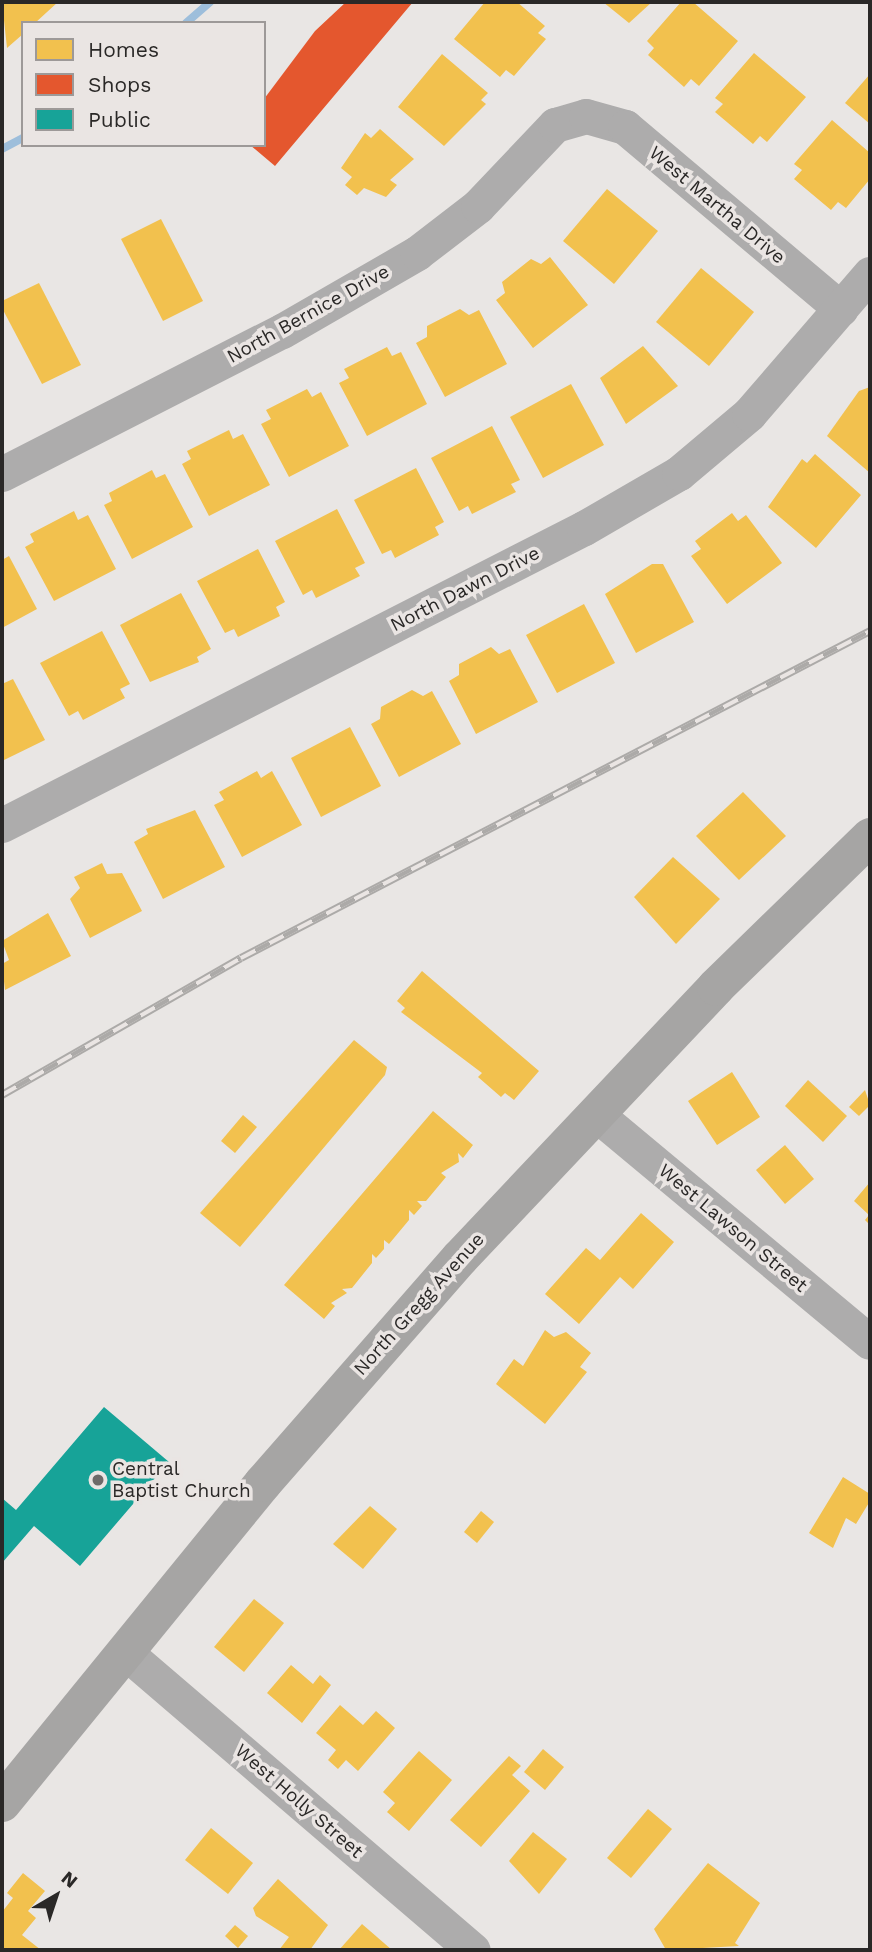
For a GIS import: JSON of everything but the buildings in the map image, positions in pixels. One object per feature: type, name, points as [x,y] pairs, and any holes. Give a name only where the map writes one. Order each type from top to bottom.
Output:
[{"type":"main road","name":"North Gregg Avenue","points":[[2,1803],[329,1405],[596,1114],[870,837]]},
{"type":"street","name":"West Martha Drive","points":[[586,116],[625,127],[841,309]]},
{"type":"street","name":"North Bernice Drive","points":[[2,474],[282,331],[418,253],[478,206],[555,125],[586,116]]},
{"type":"street","name":"North Dawn Drive","points":[[2,825],[571,535],[679,473],[749,414],[870,274]]},
{"type":"street","name":"West Lawson Street","points":[[596,1114],[870,1342]]},
{"type":"street","name":"West Holly Street","points":[[125,1652],[473,1950]]},
{"type":"waterway","points":[[188,21],[210,2]]},
{"type":"waterway","points":[[2,149],[21,139]]},
{"type":"railway","points":[[2,1095],[241,958],[870,631]]},
{"type":"place","name":"Central Baptist Church","points":[[98,1480]]}]
